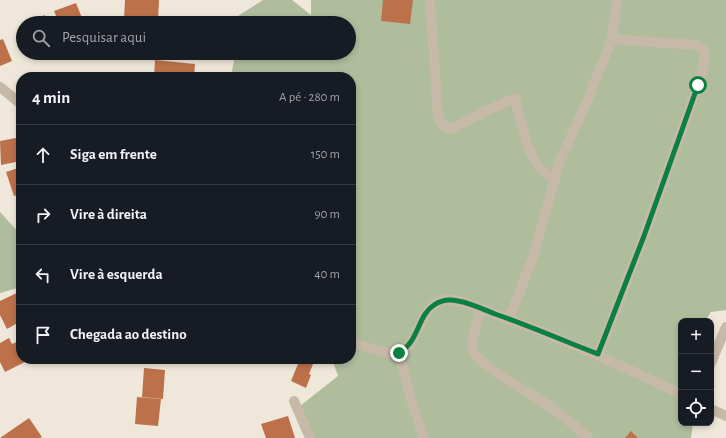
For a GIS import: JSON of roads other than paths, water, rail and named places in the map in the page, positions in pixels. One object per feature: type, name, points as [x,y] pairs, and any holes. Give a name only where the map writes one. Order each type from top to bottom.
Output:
[{"type":"street","points":[[430,0],[438,116],[440,122],[444,127],[451,129],[515,98],[530,152],[540,168],[555,178]]},
{"type":"street","points":[[509,319],[533,257],[560,161],[587,101],[612,39],[617,0]]},
{"type":"street","points":[[598,354],[644,236],[698,85],[706,52],[697,45],[612,39]]},
{"type":"street","points":[[0,87],[16,100]]},
{"type":"street","points":[[356,344],[384,352],[399,353],[406,349],[412,341],[427,310],[443,300],[457,301],[509,319],[598,354],[678,393]]},
{"type":"street","points":[[481,309],[472,345],[477,357],[502,376],[558,413],[588,438]]},
{"type":"street","points":[[714,355],[726,327]]},
{"type":"street","points":[[399,353],[424,438]]},
{"type":"street","points":[[294,401],[310,438]]},
{"type":"street","points":[[714,410],[726,416]]}]
